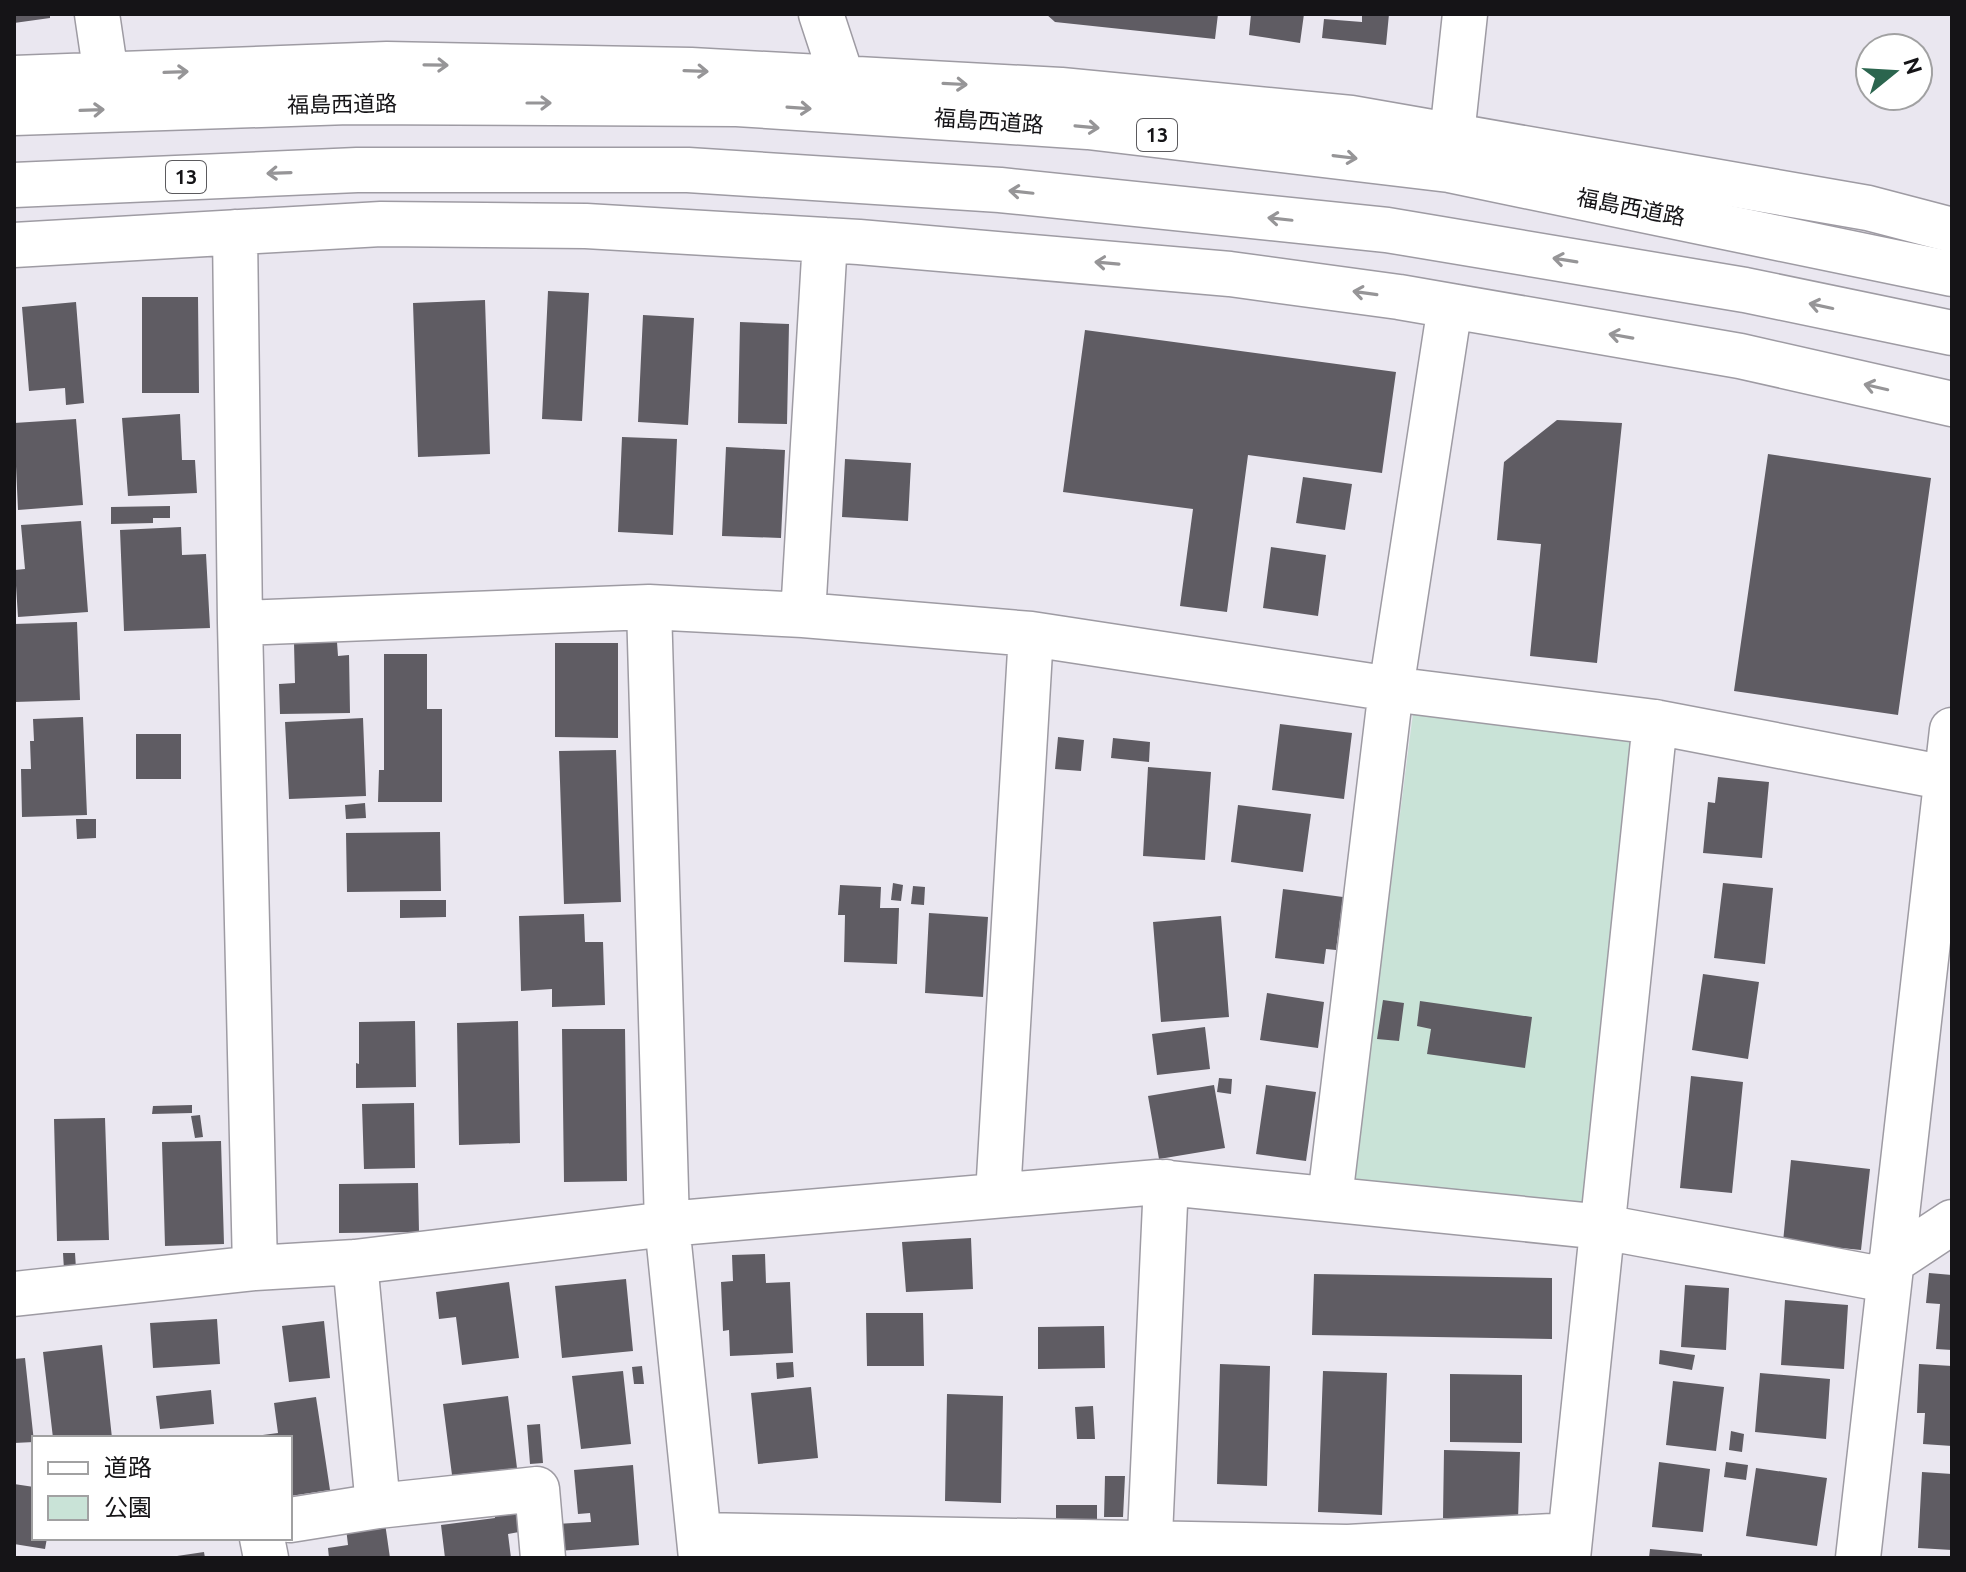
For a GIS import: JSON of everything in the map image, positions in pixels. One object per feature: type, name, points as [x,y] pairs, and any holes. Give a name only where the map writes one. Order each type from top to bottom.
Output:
[{"type":"main road","points":[[97,14],[106,75]]},
{"type":"main road","points":[[821,14],[842,78]]},
{"type":"main road","points":[[1452,135],[1465,14]]},
{"type":"main road","points":[[14,78],[387,64],[691,70],[1061,90],[1351,118],[1868,208],[1952,230]]},
{"type":"main road","name":"福島西道路","points":[[14,113],[349,102],[737,104],[1088,127],[1449,170],[1952,274]]},
{"type":"main road","name":"13","points":[[14,185],[357,170],[688,170],[1000,190],[1387,230],[1745,290],[1952,333]]},
{"type":"main road","points":[[14,245],[381,224],[586,226],[825,240],[1230,274],[1450,306],[1740,356],[1952,404]]},
{"type":"main road","points":[[235,232],[240,623],[255,1268]]},
{"type":"main road","points":[[803,615],[825,240]]},
{"type":"main road","points":[[1330,1198],[1391,689],[1450,306]]},
{"type":"main road","points":[[240,623],[649,607],[803,615],[1031,634],[1391,689],[1655,722],[1949,778]]},
{"type":"main road","points":[[649,607],[667,1224],[700,1546],[1149,1551],[1249,1543],[1348,1547],[1569,1547],[1655,722]]},
{"type":"main road","points":[[998,1195],[1031,634]]},
{"type":"main road","points":[[1858,1558],[1949,778],[1952,730]]},
{"type":"main road","points":[[14,1294],[255,1268],[355,1262],[667,1224],[1166,1182],[1603,1227],[1889,1272],[1952,1222]]},
{"type":"main road","points":[[1149,1551],[1166,1182]]},
{"type":"main road","points":[[355,1262],[378,1506]]},
{"type":"main road","points":[[292,1520],[378,1506],[537,1489],[543,1558]]},
{"type":"green space","points":[[1413,713],[1631,736],[1588,1208],[1353,1179]]},
{"type":"building","points":[[14,14],[50,14],[50,18],[14,23]]},
{"type":"building","points":[[1046,14],[1218,14],[1215,39],[1055,22]]},
{"type":"building","points":[[1251,14],[1304,14],[1300,43],[1249,35]]},
{"type":"building","points":[[1362,14],[1389,14],[1386,45],[1322,38],[1324,19],[1362,22]]},
{"type":"building","points":[[548,291],[589,293],[582,421],[542,419]]},
{"type":"building","points":[[142,297],[198,297],[199,393],[142,393]]},
{"type":"building","points":[[485,300],[490,454],[418,457],[413,303]]},
{"type":"building","points":[[76,302],[84,403],[66,405],[65,388],[29,391],[22,307]]},
{"type":"building","points":[[643,315],[694,318],[688,425],[638,422]]},
{"type":"building","points":[[740,322],[789,324],[787,424],[738,423]]},
{"type":"building","points":[[1085,330],[1396,372],[1382,473],[1248,455],[1227,612],[1180,606],[1193,509],[1063,492]]},
{"type":"building","points":[[180,414],[182,460],[195,460],[197,493],[128,496],[122,418]]},
{"type":"building","points":[[76,419],[83,505],[18,510],[14,423]]},
{"type":"building","points":[[1557,420],[1622,423],[1597,663],[1530,656],[1541,544],[1497,540],[1504,462]]},
{"type":"building","points":[[622,437],[677,439],[673,535],[618,532]]},
{"type":"building","points":[[726,447],[785,450],[781,538],[722,536]]},
{"type":"building","points":[[1768,454],[1931,478],[1898,715],[1734,691]]},
{"type":"building","points":[[845,459],[911,463],[908,521],[842,517]]},
{"type":"building","points":[[1303,477],[1352,484],[1345,530],[1296,523]]},
{"type":"building","points":[[170,506],[170,518],[153,518],[153,523],[111,524],[111,507]]},
{"type":"building","points":[[81,521],[88,612],[18,617],[15,570],[25,569],[21,525]]},
{"type":"building","points":[[181,527],[182,555],[206,554],[210,628],[124,631],[120,530]]},
{"type":"building","points":[[1271,547],[1326,555],[1318,616],[1263,608]]},
{"type":"building","points":[[77,622],[80,700],[14,702],[14,624]]},
{"type":"building","points":[[337,642],[338,656],[349,655],[350,713],[280,714],[279,684],[295,683],[294,643]]},
{"type":"building","points":[[555,643],[618,643],[618,738],[555,737]]},
{"type":"building","points":[[384,654],[427,654],[427,709],[442,709],[442,802],[378,802],[379,770],[384,770]]},
{"type":"building","points":[[83,717],[87,815],[22,817],[21,769],[31,769],[33,719]]},
{"type":"building","points":[[363,718],[366,796],[289,799],[285,722]]},
{"type":"building","points":[[1280,724],[1352,733],[1344,799],[1272,790]]},
{"type":"building","points":[[136,734],[181,734],[181,779],[136,779]]},
{"type":"building","points":[[1058,737],[1084,740],[1081,771],[1055,769]]},
{"type":"building","points":[[1113,738],[1150,742],[1149,762],[1111,758]]},
{"type":"building","points":[[616,750],[621,902],[564,904],[559,751]]},
{"type":"building","points":[[1148,767],[1211,772],[1205,860],[1143,856]]},
{"type":"building","points":[[1718,777],[1769,782],[1762,858],[1703,853],[1708,802],[1715,803]]},
{"type":"building","points":[[365,803],[366,818],[346,819],[345,805]]},
{"type":"building","points":[[1238,805],[1311,814],[1303,872],[1231,862]]},
{"type":"building","points":[[76,819],[96,819],[96,838],[77,839]]},
{"type":"building","points":[[440,832],[441,891],[347,892],[346,833]]},
{"type":"building","points":[[893,883],[903,885],[901,901],[891,900]]},
{"type":"building","points":[[1723,883],[1773,888],[1765,964],[1714,958]]},
{"type":"building","points":[[840,885],[881,887],[880,908],[899,908],[897,964],[844,962],[845,915],[838,915]]},
{"type":"building","points":[[913,886],[925,887],[924,905],[911,904]]},
{"type":"building","points":[[1283,889],[1343,897],[1336,950],[1326,949],[1324,964],[1275,958]]},
{"type":"building","points":[[400,900],[446,900],[446,917],[400,918]]},
{"type":"building","points":[[929,913],[988,917],[983,997],[925,993]]},
{"type":"building","points":[[584,914],[585,942],[603,942],[605,1005],[552,1007],[552,989],[521,991],[519,916]]},
{"type":"building","points":[[1221,916],[1229,1017],[1161,1022],[1153,922]]},
{"type":"building","points":[[1703,974],[1759,982],[1748,1059],[1692,1050]]},
{"type":"building","points":[[1267,993],[1324,1002],[1318,1048],[1260,1040]]},
{"type":"building","points":[[1383,1000],[1404,1003],[1399,1041],[1377,1039]]},
{"type":"building","points":[[1420,1001],[1532,1017],[1525,1068],[1427,1054],[1431,1029],[1417,1026]]},
{"type":"building","points":[[415,1021],[416,1087],[356,1088],[359,1022]]},
{"type":"building","points":[[518,1021],[520,1143],[459,1145],[457,1023]]},
{"type":"building","points":[[1205,1027],[1210,1069],[1157,1075],[1152,1034]]},
{"type":"building","points":[[562,1029],[625,1029],[627,1181],[564,1182]]},
{"type":"building","points":[[1691,1076],[1743,1082],[1732,1193],[1680,1188]]},
{"type":"building","points":[[1219,1078],[1232,1079],[1231,1094],[1217,1092]]},
{"type":"building","points":[[1214,1085],[1225,1148],[1159,1159],[1148,1096]]},
{"type":"building","points":[[1266,1085],[1316,1092],[1306,1161],[1256,1154]]},
{"type":"building","points":[[414,1103],[415,1168],[364,1169],[362,1104]]},
{"type":"building","points":[[192,1105],[192,1113],[152,1114],[153,1106]]},
{"type":"building","points":[[200,1115],[203,1137],[195,1138],[191,1116]]},
{"type":"building","points":[[105,1118],[109,1240],[57,1241],[54,1119]]},
{"type":"building","points":[[221,1141],[224,1244],[165,1246],[162,1142]]},
{"type":"building","points":[[1791,1160],[1870,1169],[1861,1250],[1783,1242]]},
{"type":"building","points":[[418,1183],[419,1232],[339,1233],[339,1184]]},
{"type":"building","points":[[971,1238],[973,1289],[906,1292],[902,1242]]},
{"type":"building","points":[[63,1253],[75,1253],[76,1269],[64,1270]]},
{"type":"building","points":[[765,1254],[766,1283],[790,1282],[793,1353],[730,1356],[729,1330],[723,1331],[721,1282],[733,1281],[732,1255]]},
{"type":"building","points":[[1929,1273],[1952,1275],[1952,1350],[1936,1349],[1940,1304],[1926,1303]]},
{"type":"building","points":[[1314,1274],[1552,1278],[1552,1339],[1312,1335]]},
{"type":"building","points":[[626,1279],[633,1351],[562,1358],[555,1286]]},
{"type":"building","points":[[509,1282],[519,1358],[462,1365],[456,1317],[439,1319],[436,1292]]},
{"type":"building","points":[[1685,1285],[1729,1288],[1726,1350],[1681,1347]]},
{"type":"building","points":[[1785,1300],[1848,1305],[1844,1369],[1781,1365]]},
{"type":"building","points":[[866,1313],[923,1313],[924,1366],[867,1366]]},
{"type":"building","points":[[217,1319],[220,1364],[153,1368],[150,1323]]},
{"type":"building","points":[[324,1321],[330,1378],[289,1382],[282,1326]]},
{"type":"building","points":[[1104,1326],[1105,1368],[1038,1369],[1038,1327]]},
{"type":"building","points":[[102,1345],[112,1436],[53,1436],[43,1352]]},
{"type":"building","points":[[1660,1350],[1695,1355],[1692,1370],[1659,1364]]},
{"type":"building","points":[[25,1358],[32,1442],[14,1443],[14,1359]]},
{"type":"building","points":[[793,1362],[794,1377],[777,1379],[776,1363]]},
{"type":"building","points":[[1220,1364],[1270,1366],[1267,1486],[1217,1484]]},
{"type":"building","points":[[1919,1364],[1952,1366],[1952,1446],[1923,1444],[1925,1413],[1917,1413]]},
{"type":"building","points":[[642,1366],[644,1384],[634,1384],[632,1367]]},
{"type":"building","points":[[623,1371],[631,1444],[581,1449],[572,1376]]},
{"type":"building","points":[[1323,1371],[1387,1373],[1382,1515],[1318,1512]]},
{"type":"building","points":[[1760,1373],[1830,1379],[1826,1439],[1755,1432]]},
{"type":"building","points":[[1450,1374],[1522,1375],[1522,1443],[1450,1442]]},
{"type":"building","points":[[1673,1381],[1724,1387],[1716,1451],[1666,1445]]},
{"type":"building","points":[[811,1387],[818,1458],[758,1464],[751,1393]]},
{"type":"building","points":[[211,1390],[214,1424],[160,1429],[156,1396]]},
{"type":"building","points":[[947,1394],[1003,1396],[1001,1503],[945,1501]]},
{"type":"building","points":[[508,1396],[517,1468],[452,1475],[443,1404]]},
{"type":"building","points":[[316,1397],[330,1490],[292,1496],[292,1436],[255,1436],[278,1433],[274,1403]]},
{"type":"building","points":[[1093,1406],[1095,1439],[1077,1439],[1075,1407]]},
{"type":"building","points":[[540,1424],[543,1463],[530,1464],[527,1425]]},
{"type":"building","points":[[1731,1431],[1744,1434],[1742,1452],[1729,1450]]},
{"type":"building","points":[[1444,1450],[1520,1452],[1518,1520],[1443,1518]]},
{"type":"building","points":[[1659,1462],[1710,1469],[1703,1532],[1652,1527]]},
{"type":"building","points":[[1726,1462],[1748,1465],[1746,1480],[1724,1477]]},
{"type":"building","points":[[633,1465],[639,1545],[558,1551],[556,1524],[591,1522],[590,1513],[578,1514],[574,1470]]},
{"type":"building","points":[[1756,1468],[1827,1478],[1817,1546],[1746,1536]]},
{"type":"building","points":[[1922,1472],[1952,1474],[1952,1550],[1918,1548]]},
{"type":"building","points":[[1105,1476],[1125,1476],[1123,1517],[1104,1517]]},
{"type":"building","points":[[14,1484],[32,1487],[32,1540],[47,1540],[45,1549],[14,1544]]},
{"type":"building","points":[[1056,1505],[1097,1505],[1097,1523],[1056,1523]]},
{"type":"building","points":[[509,1507],[517,1514],[519,1532],[508,1534],[511,1558],[445,1558],[441,1525],[495,1518],[494,1509]]},
{"type":"building","points":[[385,1523],[390,1558],[329,1558],[328,1548],[348,1545],[346,1528]]},
{"type":"building","points":[[1650,1549],[1702,1554],[1702,1558],[1649,1558]]},
{"type":"building","points":[[204,1552],[205,1558],[177,1558],[177,1556]]}]
